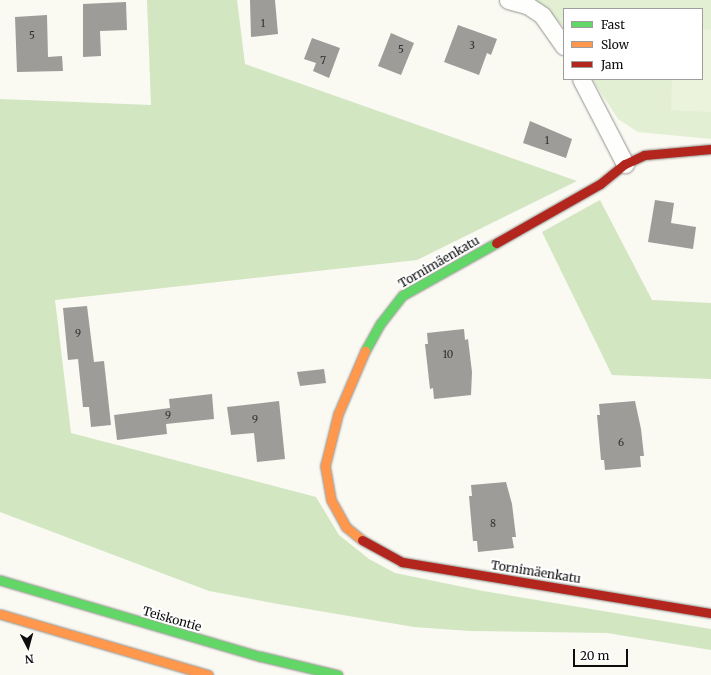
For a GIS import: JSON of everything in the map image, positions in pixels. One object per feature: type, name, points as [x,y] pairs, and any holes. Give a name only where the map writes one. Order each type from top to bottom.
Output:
[{"type":"main road","name":"Tornimäenkatu","points":[[711,149],[658,151],[625,164],[600,184],[403,295],[392,306],[355,371],[338,414],[327,453],[327,485],[337,515],[346,527],[371,547],[402,562],[711,613]]},
{"type":"main road","name":"Teiskontie","points":[[0,580],[252,654],[338,675]]},
{"type":"main road","points":[[0,614],[208,675]]},
{"type":"street","points":[[508,0],[527,6],[542,15],[563,45]]},
{"type":"street","points":[[582,80],[625,164]]},
{"type":"green space","points":[[147,0],[237,0],[245,64],[577,181],[417,260],[55,300],[71,433],[316,497],[339,535],[369,559],[395,573],[483,591],[711,629],[711,650],[607,633],[470,631],[414,627],[209,591],[0,512],[0,99],[151,105]]},
{"type":"green space","points":[[531,0],[711,0],[711,139],[638,132],[618,119],[593,80],[703,80],[703,8],[563,8],[563,26],[545,8]]},
{"type":"green space","points":[[703,29],[711,30],[711,112],[671,110],[672,80],[703,80]]},
{"type":"green space","points":[[600,200],[652,300],[711,303],[711,379],[612,375],[542,232]]},
{"type":"building","points":[[250,0],[275,0],[278,34],[251,37]]},
{"type":"building","points":[[126,2],[127,30],[100,31],[101,56],[83,57],[83,4]]},
{"type":"building","points":[[47,15],[48,57],[62,56],[63,71],[17,72],[15,17]]},
{"type":"building","points":[[458,25],[497,39],[491,55],[487,53],[479,75],[444,62]]},
{"type":"building","points":[[391,33],[414,43],[401,75],[378,66]]},
{"type":"building","points":[[312,38],[340,48],[329,78],[313,71],[316,63],[304,59]]},
{"type":"building","points":[[530,121],[572,139],[566,158],[523,143]]},
{"type":"building","points":[[655,200],[674,203],[671,223],[696,227],[693,249],[648,242]]},
{"type":"building","points":[[87,306],[94,362],[104,361],[111,425],[91,427],[89,407],[83,407],[78,359],[68,360],[63,308]]},
{"type":"building","points":[[464,329],[465,340],[468,339],[472,372],[471,395],[434,399],[433,388],[430,389],[425,344],[428,344],[427,333]]},
{"type":"building","points":[[324,369],[326,383],[300,386],[297,372]]},
{"type":"building","points":[[212,394],[214,419],[166,424],[167,434],[117,440],[114,415],[170,408],[169,399]]},
{"type":"building","points":[[279,401],[285,459],[257,462],[254,433],[231,435],[227,407]]},
{"type":"building","points":[[635,401],[641,429],[644,456],[640,456],[641,467],[605,470],[604,460],[601,460],[597,415],[600,415],[599,404]]},
{"type":"building","points":[[506,482],[512,504],[516,537],[512,537],[514,548],[478,552],[477,541],[473,541],[469,496],[472,496],[471,485]]},
{"type":"traffic: fast","points":[[365,351],[380,324],[403,295],[496,243]]},
{"type":"traffic: fast","points":[[0,580],[259,656],[338,675]]},
{"type":"traffic: slow","points":[[362,540],[346,527],[331,500],[325,466],[338,414],[365,351]]},
{"type":"traffic: slow","points":[[0,614],[208,675]]},
{"type":"traffic: jam","points":[[496,243],[600,184],[625,164],[644,155],[711,149]]},
{"type":"traffic: jam","points":[[362,540],[402,562],[711,613]]}]
